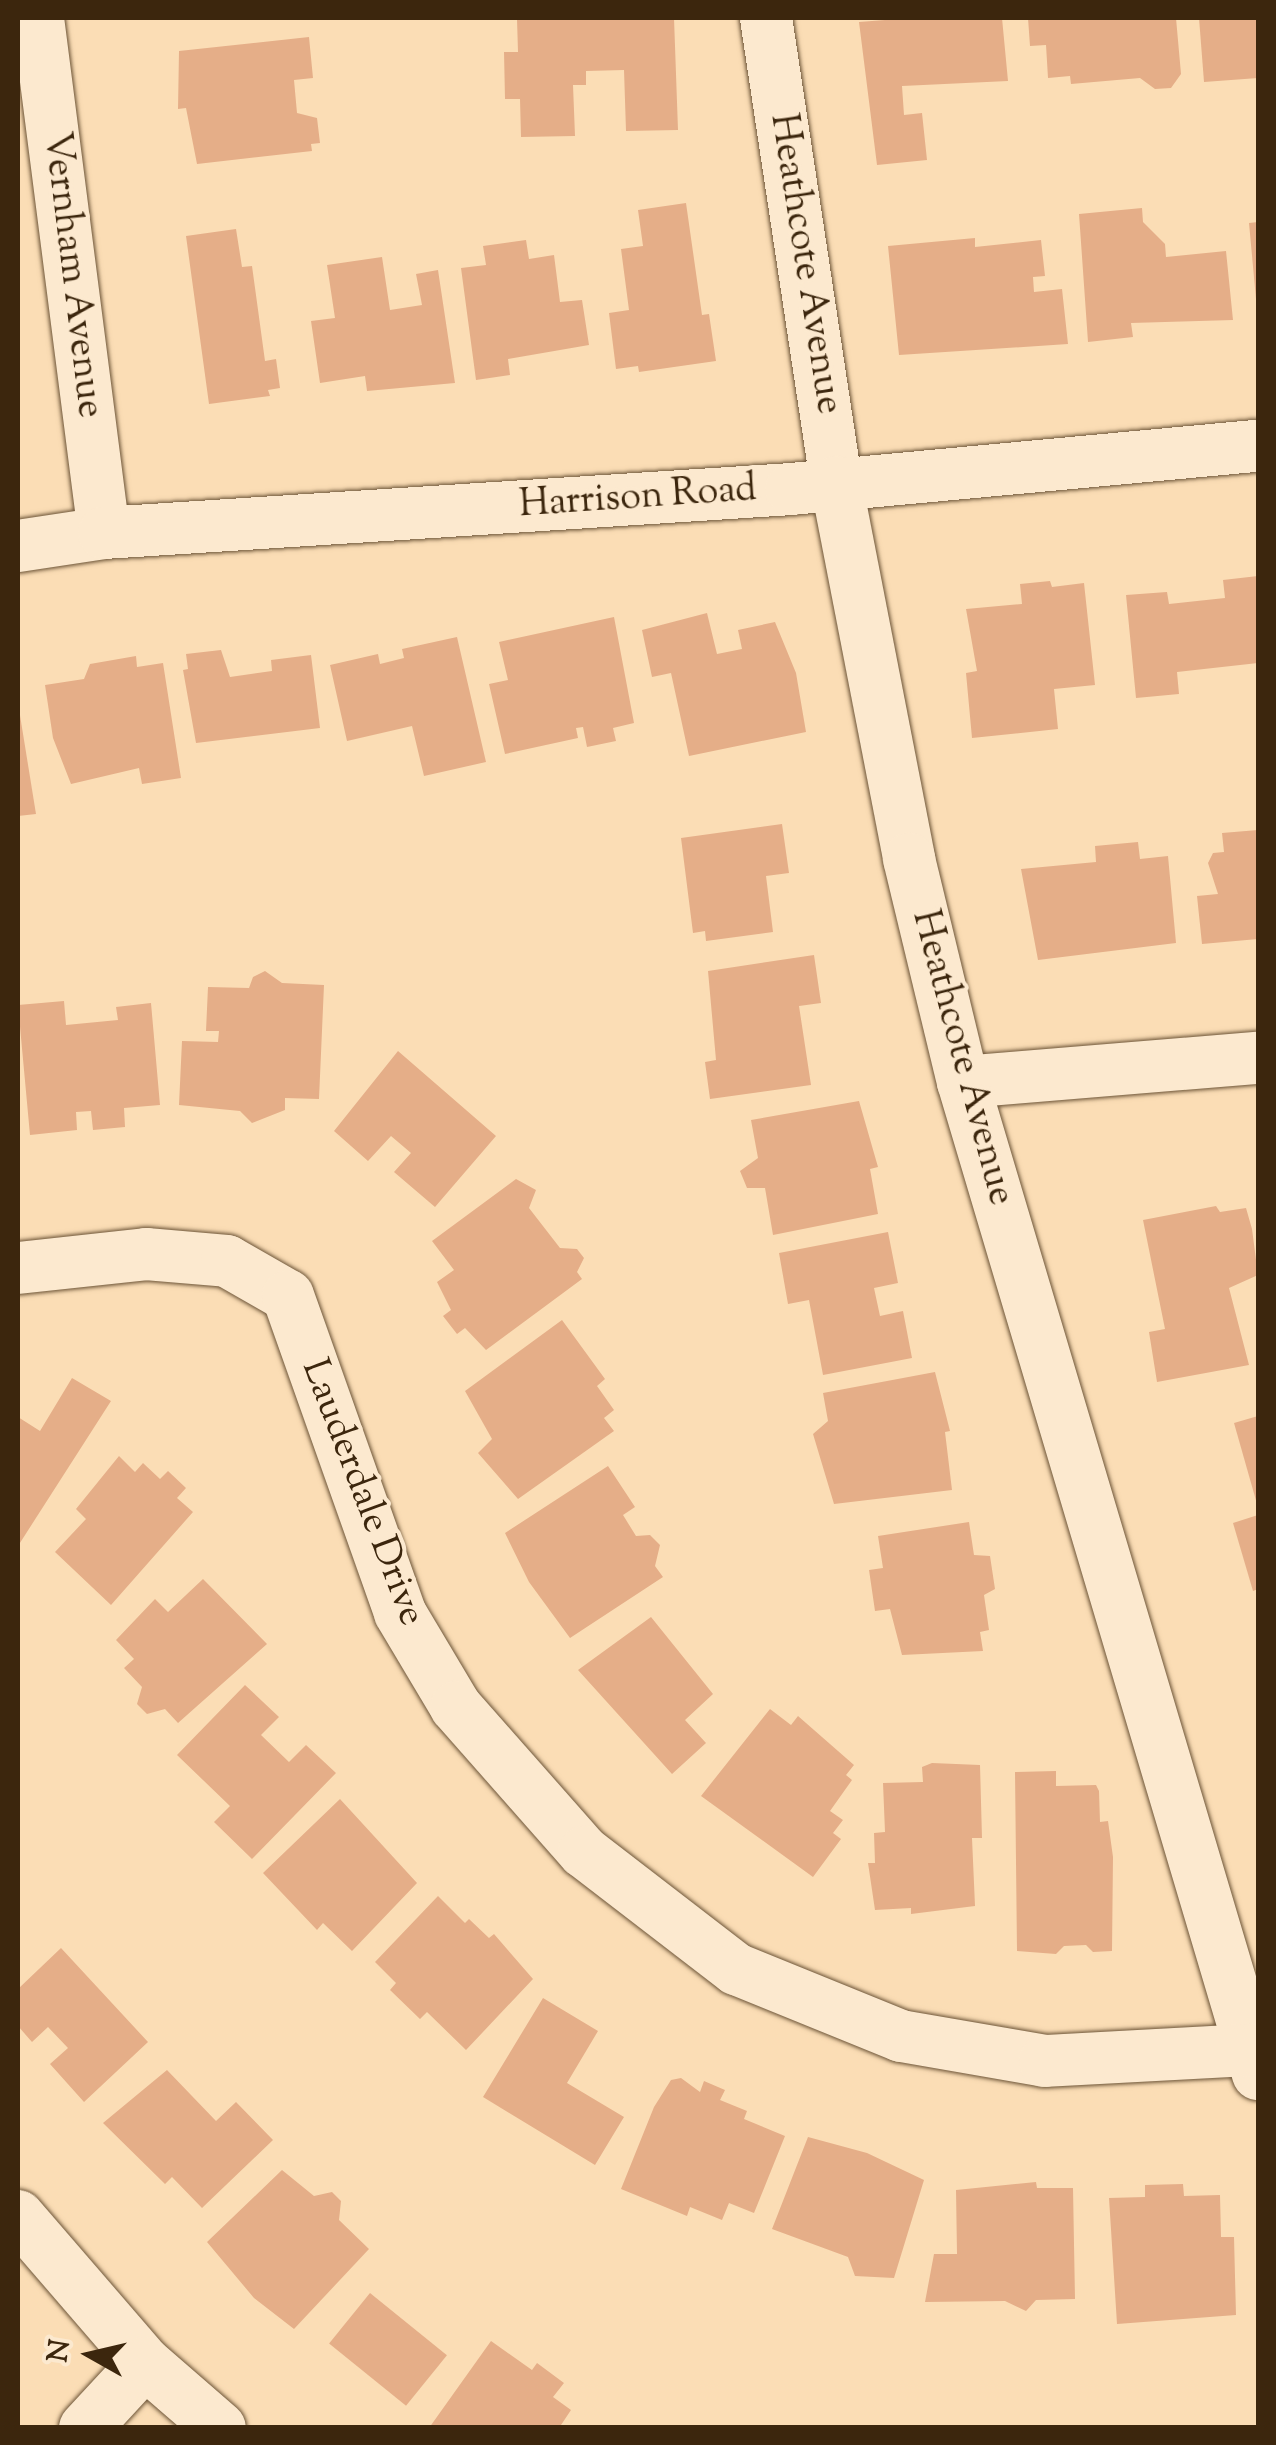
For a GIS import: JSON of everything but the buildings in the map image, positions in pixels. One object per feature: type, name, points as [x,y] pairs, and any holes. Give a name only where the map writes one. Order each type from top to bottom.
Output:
[{"type":"street","name":"Vernham Avenue","points":[[38,18],[104,533]]},
{"type":"street","name":"Heathcote Avenue","points":[[766,18],[836,482],[909,859],[963,1082],[1255,2062]]},
{"type":"street","name":"Harrison Road","points":[[18,546],[104,533],[836,482],[1258,446]]},
{"type":"street","points":[[963,1082],[1258,1058]]},
{"type":"street","name":"Lauderdale Drive","points":[[18,1268],[146,1254],[227,1261],[288,1296],[400,1613],[456,1708],[584,1852],[736,1969],[900,2036],[1045,2061],[1255,2062]]},
{"type":"street","points":[[18,2216],[145,2363],[220,2428]]},
{"type":"street","points":[[86,2428],[145,2363]]}]
